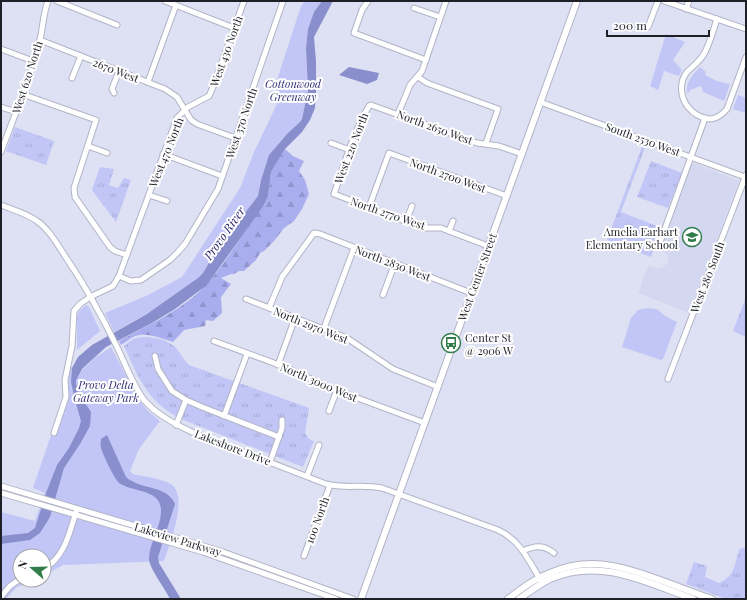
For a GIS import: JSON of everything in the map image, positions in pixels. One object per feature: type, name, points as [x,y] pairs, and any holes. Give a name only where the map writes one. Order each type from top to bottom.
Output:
[{"type":"main road","name":"West Center Street","points":[[362,599],[577,1]]},
{"type":"main road","points":[[508,599],[556,570],[586,564],[605,564],[629,569],[712,599]]},
{"type":"main road","points":[[519,599],[540,581],[574,572],[592,570],[605,570],[623,574],[693,599]]},
{"type":"street","name":"West 620 North","points":[[1,152],[40,40],[44,9],[48,1]]},
{"type":"street","points":[[57,1],[117,25]]},
{"type":"street","points":[[165,1],[234,28]]},
{"type":"street","name":"West 430 North","points":[[184,110],[209,96],[244,1]]},
{"type":"street","name":"West 370 North","points":[[118,276],[131,281],[141,280],[170,260],[178,252],[218,189],[284,1]]},
{"type":"street","points":[[368,1],[362,10],[354,33],[426,60]]},
{"type":"street","points":[[398,114],[410,85],[422,71],[446,1]]},
{"type":"street","points":[[648,27],[658,1]]},
{"type":"street","points":[[664,1],[746,29]]},
{"type":"street","points":[[686,9],[689,1]]},
{"type":"street","points":[[148,82],[176,5]]},
{"type":"street","points":[[414,8],[440,17]]},
{"type":"street","points":[[717,19],[704,55],[686,75],[681,88],[683,99],[687,106],[696,114],[705,118],[717,118],[722,115],[727,109],[746,57]]},
{"type":"street","name":"2670 West","points":[[40,40],[165,89],[177,97],[191,120],[197,124],[235,138]]},
{"type":"street","points":[[1,49],[33,61]]},
{"type":"street","points":[[72,78],[81,56]]},
{"type":"street","points":[[114,93],[112,89],[119,71]]},
{"type":"street","points":[[418,77],[427,83],[498,109],[486,143]]},
{"type":"street","points":[[22,94],[96,120],[74,188],[75,197],[110,247],[115,251],[127,255]]},
{"type":"street","name":"South 2530 West","points":[[540,102],[746,176]]},
{"type":"street","name":"North 2650 West","points":[[371,105],[477,143],[486,143],[499,146],[522,154]]},
{"type":"street","name":"West 220 North","points":[[334,194],[364,114],[371,105]]},
{"type":"street","points":[[1,107],[16,112]]},
{"type":"street","name":"West 470 North","points":[[118,276],[177,118],[184,110]]},
{"type":"street","points":[[658,245],[705,118]]},
{"type":"street","points":[[332,143],[350,150]]},
{"type":"street","points":[[88,146],[107,153]]},
{"type":"street","name":"North 2700 West","points":[[369,207],[389,153],[507,196]]},
{"type":"street","points":[[163,154],[222,176]]},
{"type":"street","name":"West 280 South","points":[[668,380],[746,176]]},
{"type":"street","name":"North 2770 West","points":[[334,194],[423,228],[441,228],[488,246]]},
{"type":"street","points":[[149,195],[167,201]]},
{"type":"street","name":"Lakeshore Drive","points":[[1,205],[29,216],[45,228],[78,276],[117,347],[134,383],[144,399],[161,415],[176,425],[330,484],[345,487],[373,486],[498,530],[513,539],[523,551],[540,581]]},
{"type":"street","points":[[406,221],[412,206]]},
{"type":"street","points":[[449,232],[453,221]]},
{"type":"street","name":"North 2830 West","points":[[269,308],[282,277],[314,233],[395,263],[471,294]]},
{"type":"street","points":[[324,328],[354,248]]},
{"type":"street","points":[[383,295],[395,263]]},
{"type":"street","points":[[54,433],[66,397],[65,380],[73,339],[74,311],[80,304],[90,297],[112,286],[118,276]]},
{"type":"street","name":"North 2970 West","points":[[246,299],[347,338],[400,373],[438,387]]},
{"type":"street","points":[[278,364],[295,318]]},
{"type":"street","name":"North 3000 West","points":[[214,341],[278,364],[337,390],[425,423]]},
{"type":"street","points":[[224,416],[247,354]]},
{"type":"street","points":[[155,356],[158,369],[172,391],[186,400],[279,437]]},
{"type":"street","points":[[329,411],[337,390]]},
{"type":"street","points":[[176,425],[186,400]]},
{"type":"street","points":[[270,462],[282,428],[282,420]]},
{"type":"street","points":[[307,476],[319,444]]},
{"type":"street","name":"100 North","points":[[304,556],[330,484]]},
{"type":"street","name":"Lakeview Parkway","points":[[1,486],[77,508],[145,532]]},
{"type":"street","name":"Lakeview Parkway","points":[[1,493],[75,515],[231,554],[353,599]]},
{"type":"street","points":[[52,562],[63,549],[77,508]]},
{"type":"street","name":"Lakeview Parkway","points":[[174,540],[336,599]]},
{"type":"street","points":[[523,551],[538,546],[547,548],[554,553]]},
{"type":"street","points":[[1,597],[12,585]]},
{"type":"shaded area","points":[[322,1],[333,1],[314,37],[316,61],[315,108],[310,120],[302,132],[285,149],[271,172],[268,196],[264,205],[207,285],[175,309],[106,347],[82,369],[76,380],[76,384],[79,394],[91,412],[90,426],[64,468],[50,517],[40,533],[30,540],[1,544],[1,536],[28,533],[35,528],[57,465],[69,448],[79,428],[81,421],[71,382],[72,368],[78,357],[92,345],[147,314],[198,278],[203,273],[215,252],[258,196],[261,180],[269,155],[302,119],[308,90],[306,48],[308,29],[314,12]]},
{"type":"shaded area","points":[[349,67],[379,73],[377,80],[367,84],[339,75]]},
{"type":"shaded area","name":"Amelia Earhart Elementary School","points":[[694,163],[739,181],[689,313],[638,293],[648,266],[661,268],[668,262],[668,255],[662,248],[692,164]]},
{"type":"shaded area","points":[[107,435],[126,477],[139,484],[166,493],[175,504],[158,557],[159,563],[181,599],[170,599],[155,574],[149,559],[161,515],[159,502],[152,495],[119,483],[106,461],[101,447],[101,439]]},
{"type":"green space","name":"Cottonwood Greenway","points":[[305,1],[322,1],[314,12],[308,29],[306,48],[308,90],[302,119],[273,150],[267,161],[258,196],[215,252],[203,273],[198,278],[155,309],[114,332],[105,313],[146,296],[182,277],[240,188],[254,152],[277,104],[278,77],[301,6]]},
{"type":"green space","points":[[666,34],[685,42],[673,60],[682,70],[679,76],[664,71],[658,90],[650,86]]},
{"type":"green space","points":[[700,67],[706,72],[705,75],[717,81],[730,84],[724,101],[703,92],[701,86],[690,90],[690,92],[687,93],[687,85],[690,79]]},
{"type":"green space","points":[[738,95],[746,98],[746,113],[733,109]]},
{"type":"green space","points":[[15,127],[54,141],[46,165],[6,151]]},
{"type":"green space","points":[[643,144],[646,145],[621,212],[662,228],[651,257],[607,240]]},
{"type":"green space","points":[[285,149],[293,156],[304,161],[299,171],[305,180],[309,194],[294,221],[284,228],[274,241],[260,253],[256,260],[244,271],[239,271],[221,278],[231,284],[221,297],[222,313],[213,321],[206,320],[205,326],[184,330],[173,342],[154,336],[140,335],[133,337],[121,345],[119,341],[161,319],[191,299],[218,271],[264,205],[268,196],[271,172]]},
{"type":"green space","points":[[651,161],[682,173],[668,208],[637,197]]},
{"type":"green space","points":[[100,167],[114,169],[109,185],[118,188],[124,178],[131,180],[116,222],[92,190]]},
{"type":"green space","points":[[746,297],[746,337],[733,331]]},
{"type":"green space","points":[[86,305],[89,307],[100,331],[77,350],[77,317],[79,311]]},
{"type":"green space","points":[[647,308],[657,309],[665,316],[677,322],[663,359],[661,360],[622,347],[631,318],[638,310]]},
{"type":"green space","points":[[151,337],[168,342],[177,349],[189,365],[309,408],[305,433],[309,439],[314,441],[303,467],[181,419],[160,405],[145,388],[134,369],[124,346],[133,339]]},
{"type":"green space","name":"Provo Delta Gateway Park","points":[[111,347],[138,399],[148,411],[160,421],[139,449],[130,471],[133,474],[165,481],[175,489],[178,497],[177,520],[164,561],[63,565],[52,571],[52,548],[12,548],[12,588],[16,588],[6,599],[1,599],[1,512],[35,521],[45,493],[33,488],[67,388],[68,366],[81,371],[96,357]]},
{"type":"green space","points":[[742,548],[746,549],[746,599],[726,599],[686,584],[694,562],[707,566],[705,577],[719,583],[724,580],[731,574],[735,566],[739,550]]},
{"type":"place","name":"Amelia Earhart Elementary School","points":[[692,237]]},
{"type":"place","name":"Center St @ 2906 W","points":[[451,343]]},
{"type":"water label","name":"Provo River","points":[[224,233]]}]
